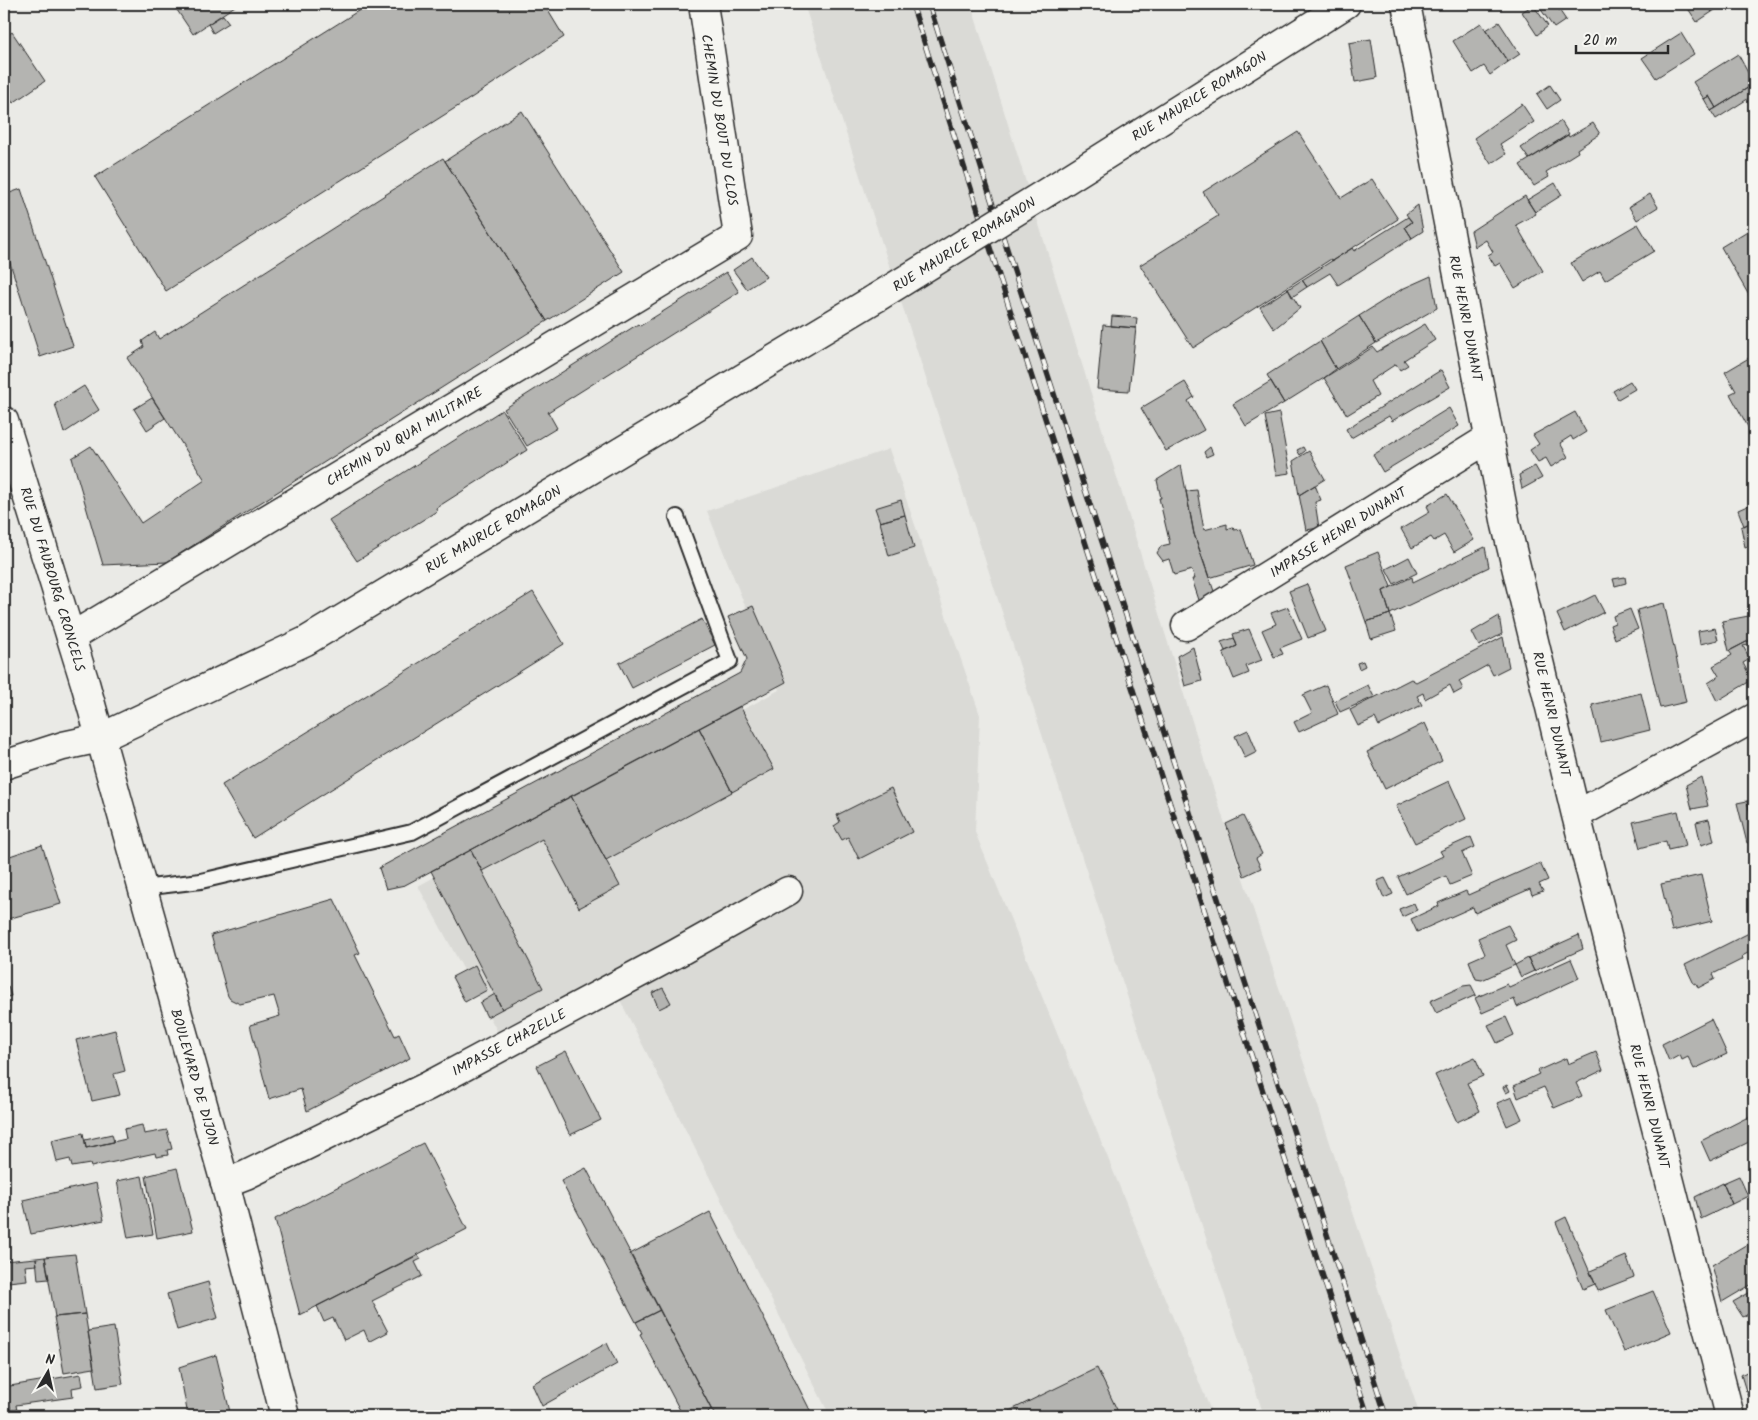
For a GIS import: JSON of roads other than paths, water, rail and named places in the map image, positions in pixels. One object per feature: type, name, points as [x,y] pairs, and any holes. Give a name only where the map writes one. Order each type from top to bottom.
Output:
[{"type":"street","name":"CHEMIN DU BOUT DU CLOS","points":[[703,4],[738,236]]},
{"type":"street","name":"RUE MAURICE ROMAGON","points":[[1052,189],[1346,4]]},
{"type":"street","name":"RUE HENRI DUNANT","points":[[1406,4],[1506,525],[1576,815],[1730,1416]]},
{"type":"street","name":"RUE MAURICE ROMAGNON","points":[[876,298],[1052,189]]},
{"type":"street","name":"CHEMIN DU QUAI MILITAIRE","points":[[71,637],[738,236]]},
{"type":"street","name":"RUE MAURICE ROMAGON","points":[[4,765],[63,746],[100,738],[306,641],[876,298]]},
{"type":"street","name":"RUE DU FAUBOURG CRONCELS","points":[[4,421],[71,637],[100,738]]},
{"type":"street","name":"IMPASSE HENRI DUNANT","points":[[1186,626],[1489,438]]},
{"type":"street","points":[[1576,815],[1754,718]]},
{"type":"street","name":"BOULEVARD DE DIJON","points":[[100,738],[225,1183],[286,1416]]},
{"type":"street","name":"IMPASSE CHAZELLE","points":[[225,1183],[246,1175],[428,1086],[677,953],[788,890]]},
{"type":"lane","points":[[142,888],[201,881],[412,832],[730,661],[677,517]]},
{"type":"railway","points":[[912,4],[1368,1416]]},
{"type":"railway","points":[[929,4],[1386,1416]]}]
